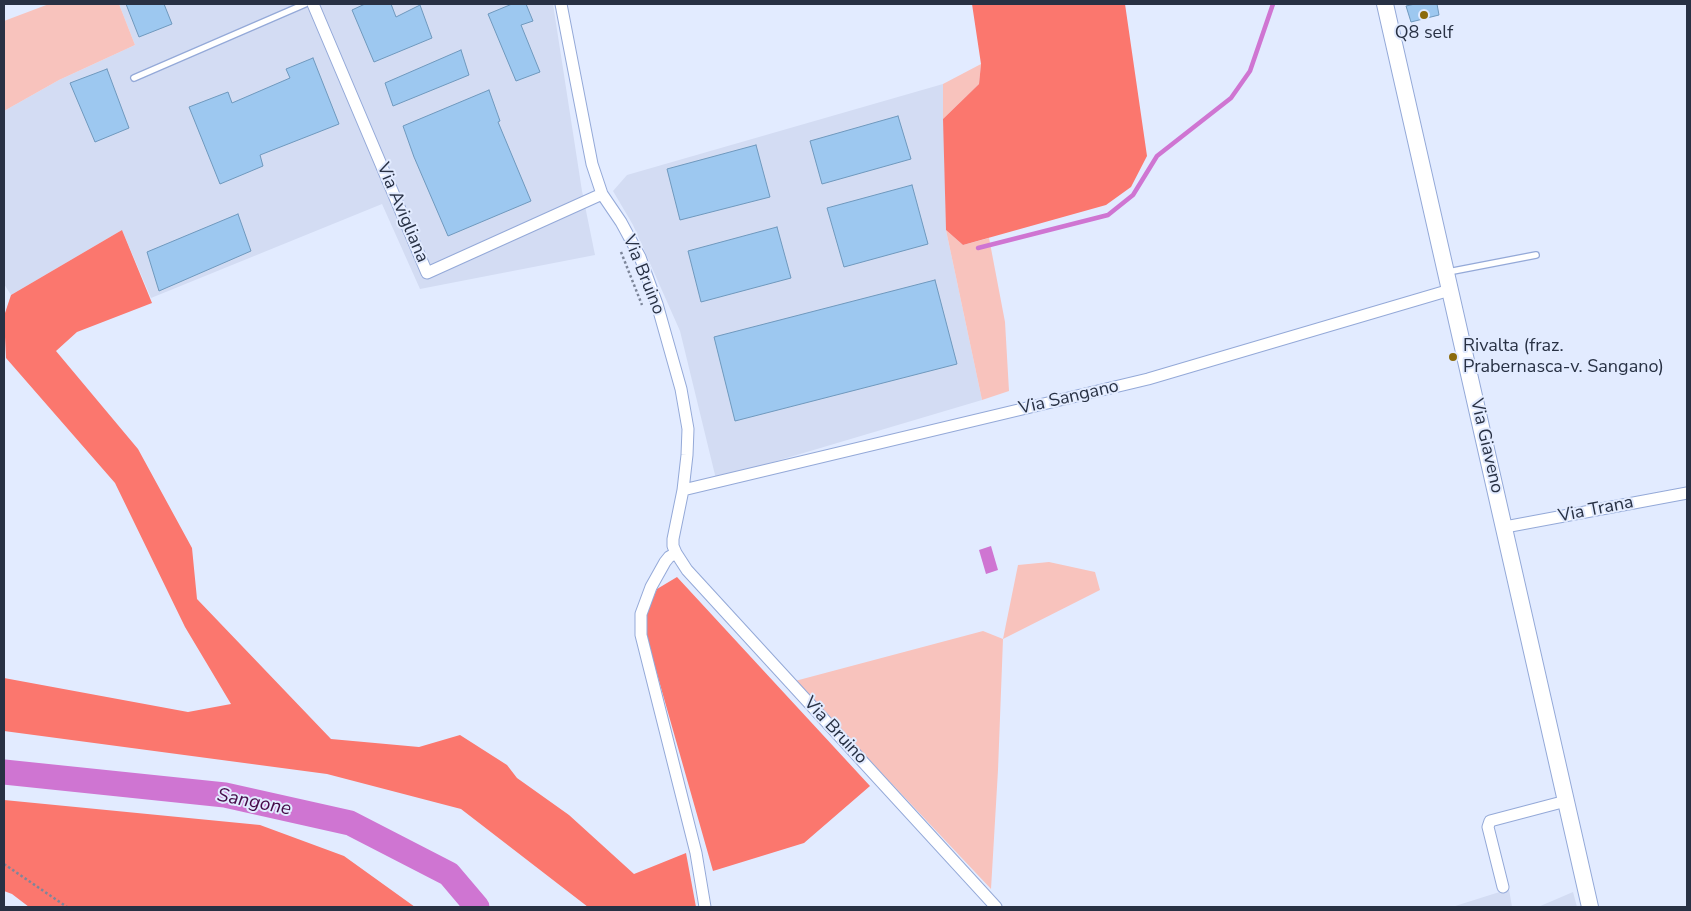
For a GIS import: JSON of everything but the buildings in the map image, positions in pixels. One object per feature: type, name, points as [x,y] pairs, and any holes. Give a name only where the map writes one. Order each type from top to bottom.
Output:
[{"type":"main road","name":"Via Giaveno","points":[[1385,4],[1590,907]]},
{"type":"street","name":"Via Avigliana","points":[[313,4],[427,273],[602,194]]},
{"type":"street","name":"Via Bruino","points":[[561,4],[592,164],[602,194],[621,222],[640,257],[657,304],[681,389],[688,428],[683,490],[673,539],[676,553],[687,570],[996,907]]},
{"type":"street","name":"Via Sangano","points":[[683,490],[1148,380],[1450,290]]},
{"type":"street","name":"Via Trana","points":[[1505,527],[1687,493]]},
{"type":"street","points":[[676,553],[669,557],[651,587],[641,614],[641,635],[696,853],[705,907]]},
{"type":"street","points":[[1503,887],[1488,827],[1490,821],[1566,801]]},
{"type":"lane","points":[[134,78],[306,4]]},
{"type":"lane","points":[[1446,272],[1536,255]]},
{"type":"path","points":[[621,250],[643,306]]},
{"type":"path","points":[[4,864],[67,907]]},
{"type":"shaded area","points":[[49,4],[119,4],[135,45],[59,80],[4,111],[4,21]]},
{"type":"shaded area","points":[[119,4],[553,4],[582,191],[595,255],[420,289],[382,204],[151,298],[122,230],[11,295],[4,284],[4,111],[59,80],[135,45]]},
{"type":"shaded area","points":[[972,4],[1125,4],[1147,156],[1131,187],[1106,205],[963,245],[946,230],[943,119],[979,84],[981,64]]},
{"type":"shaded area","points":[[981,64],[979,84],[943,119],[943,84]]},
{"type":"shaded area","points":[[943,84],[946,230],[982,400],[716,479],[680,331],[633,225],[613,191],[627,175]]},
{"type":"shaded area","points":[[122,230],[152,303],[77,332],[56,351],[138,449],[192,548],[197,599],[331,739],[419,747],[460,735],[507,765],[517,778],[569,815],[634,874],[686,853],[696,907],[588,907],[461,809],[327,774],[4,731],[4,678],[188,712],[231,704],[185,627],[115,483],[6,358],[4,316],[11,295]]},
{"type":"shaded area","points":[[946,230],[963,245],[989,238],[1005,322],[1009,391],[982,400]]},
{"type":"shaded area","points":[[991,546],[998,570],[986,574],[979,550]]},
{"type":"shaded area","points":[[1049,562],[1095,572],[1100,590],[1003,639],[1018,565]]},
{"type":"shaded area","points":[[677,577],[870,786],[804,843],[713,871],[646,635],[646,615],[657,589]]},
{"type":"shaded area","points":[[983,631],[1003,639],[991,889],[795,681]]},
{"type":"shaded area","points":[[4,800],[260,825],[344,856],[415,907],[29,907],[12,894],[4,891]]},
{"type":"shaded area","points":[[1509,889],[1512,907],[1452,907]]},
{"type":"shaded area","points":[[1573,892],[1577,907],[1538,907]]},
{"type":"waterway","points":[[978,248],[1108,215],[1133,195],[1157,156],[1231,98],[1250,71],[1273,4]]},
{"type":"waterway","name":"Sangone","points":[[4,772],[225,795],[350,823],[449,874],[477,907]]},
{"type":"place","name":"Q8 self","points":[[1424,15]]},
{"type":"place","name":"Rivalta (fraz. Prabernasca-v. Sangano)","points":[[1453,357]]}]
